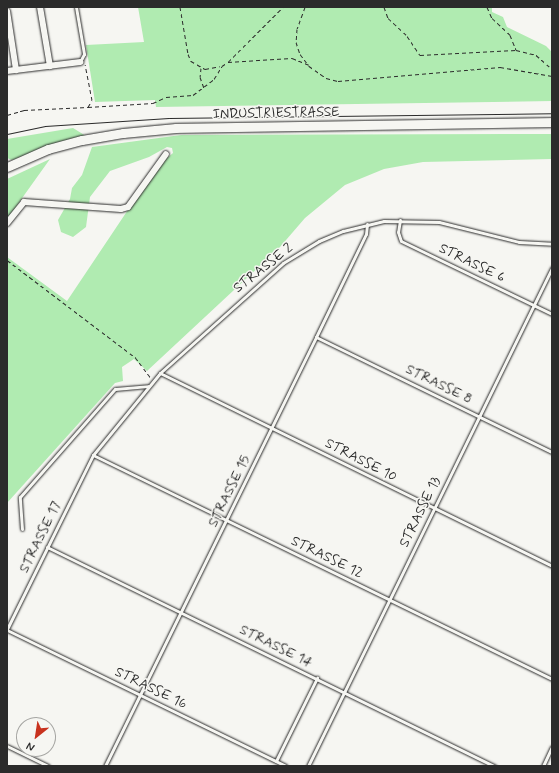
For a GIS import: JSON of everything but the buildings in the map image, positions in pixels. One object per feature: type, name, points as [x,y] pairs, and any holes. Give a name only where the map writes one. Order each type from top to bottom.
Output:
[{"type":"main road","name":"INDUSTRIESTRASSE","points":[[7,167],[48,149],[82,140],[153,130],[552,122]]},
{"type":"street","points":[[40,7],[50,66]]},
{"type":"street","points":[[7,11],[16,70]]},
{"type":"street","points":[[7,71],[82,61]]},
{"type":"street","points":[[7,223],[24,202],[121,209],[128,207],[166,154]]},
{"type":"lane","points":[[76,7],[82,61]]},
{"type":"lane","name":"STRASSE 2","points":[[93,454],[160,373],[283,263],[319,241],[367,224],[400,220],[439,222],[519,242],[552,244]]},
{"type":"lane","name":"STRASSE 6","points":[[400,220],[398,232],[401,241],[552,314]]},
{"type":"lane","name":"STRASSE 15","points":[[105,766],[366,234],[367,224]]},
{"type":"lane","name":"STRASSE 13","points":[[308,766],[552,268]]},
{"type":"lane","name":"STRASSE 8","points":[[316,337],[552,452]]},
{"type":"lane","name":"STRASSE 10","points":[[160,373],[552,566]]},
{"type":"lane","points":[[22,529],[20,497],[115,389],[148,386]]},
{"type":"lane","name":"STRASSE 12","points":[[93,454],[552,679]]},
{"type":"lane","name":"STRASSE 17","points":[[7,630],[93,454]]},
{"type":"lane","name":"STRASSE 14","points":[[47,548],[317,678],[495,766]]},
{"type":"lane","name":"STRASSE 16","points":[[7,630],[286,766]]},
{"type":"lane","points":[[276,761],[317,678]]},
{"type":"lane","points":[[7,746],[48,766]]},
{"type":"lane","points":[[543,766],[552,747]]},
{"type":"path","points":[[180,7],[188,54],[191,60],[202,68],[213,69],[228,62],[283,7]]},
{"type":"path","points":[[304,7],[297,29],[296,42],[300,54],[309,66]]},
{"type":"path","points":[[384,7],[388,18],[407,36],[415,51],[420,55],[516,50],[536,56],[552,69]]},
{"type":"path","points":[[487,7],[492,18],[510,35],[516,50]]},
{"type":"path","points":[[228,62],[292,58],[309,66],[326,78],[338,81],[500,67],[552,76]]},
{"type":"path","points":[[82,61],[92,100],[88,107]]},
{"type":"path","points":[[7,114],[24,110],[152,103],[166,97],[193,95],[204,89],[214,79],[222,66]]},
{"type":"path","points":[[202,68],[200,77],[204,89]]},
{"type":"path","points":[[7,260],[135,357],[146,374],[154,380]]},
{"type":"green space","points":[[138,7],[492,7],[492,12],[503,17],[507,27],[546,46],[552,52],[552,101],[156,107],[155,100],[95,102],[86,45],[144,42]]},
{"type":"green space","points":[[73,128],[86,136],[12,160],[7,158],[7,139]]},
{"type":"green space","points":[[552,134],[552,159],[423,162],[384,169],[345,185],[305,218],[280,247],[147,371],[134,359],[122,367],[123,381],[115,383],[7,503],[7,257],[67,301],[162,159],[167,158],[173,153],[172,148],[167,147],[149,157],[110,171],[90,197],[86,227],[73,237],[61,232],[58,220],[70,199],[72,188],[82,175],[92,147],[181,135]]},
{"type":"green space","points":[[50,159],[25,194],[7,220],[7,179]]},
{"type":"tram line","points":[[7,134],[45,126],[169,118],[552,113]]}]
